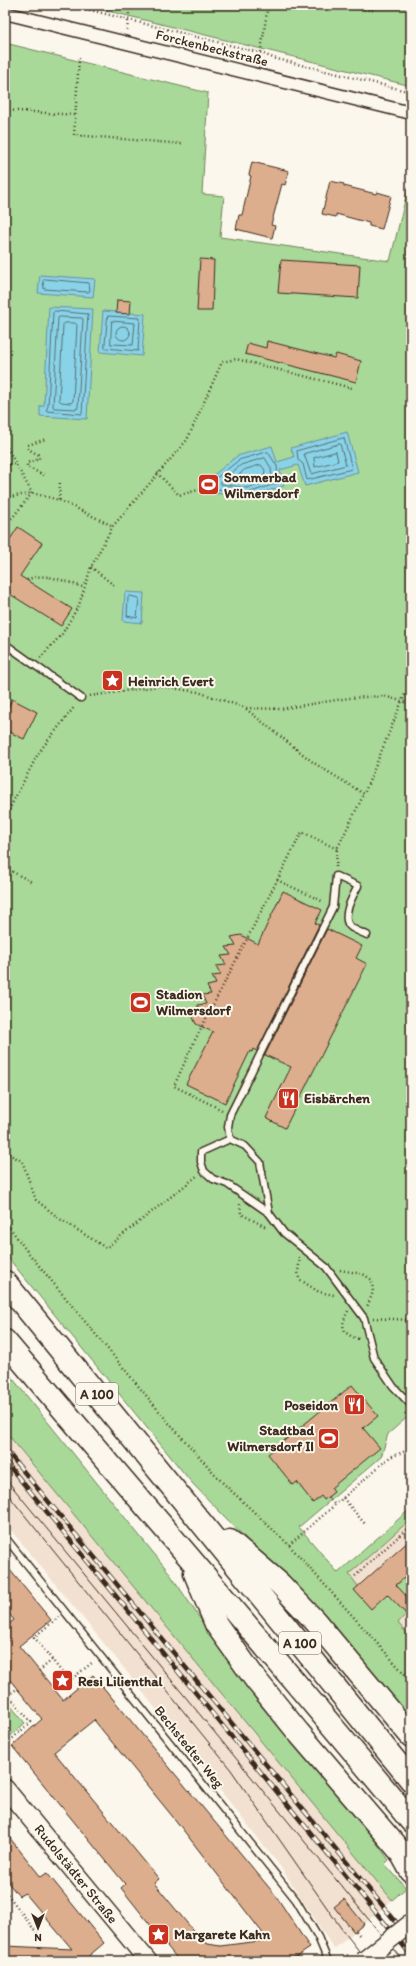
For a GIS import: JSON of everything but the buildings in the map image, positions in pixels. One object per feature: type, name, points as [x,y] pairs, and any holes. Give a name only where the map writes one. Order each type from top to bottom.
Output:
[{"type":"highway","name":"A 100","points":[[5,1282],[411,1780]]},
{"type":"highway","name":"A 100","points":[[5,1341],[191,1561],[226,1599],[411,1821]]},
{"type":"highway","points":[[188,1506],[280,1584],[315,1621],[411,1736]]},
{"type":"highway","points":[[191,1561],[216,1624],[256,1680],[298,1732],[405,1853],[411,1872]]},
{"type":"street","name":"Forckenbeckstraße","points":[[5,13],[411,113]]},
{"type":"street","name":"Rudolstädter Straße","points":[[5,1788],[148,1961]]},
{"type":"street","points":[[363,1961],[411,1923]]},
{"type":"lane","points":[[5,644],[81,698]]},
{"type":"lane","points":[[230,1139],[228,1127],[230,1114],[334,907],[336,876],[358,886],[349,905],[347,916],[348,924],[352,928],[367,935]]},
{"type":"lane","points":[[269,1213],[260,1162],[245,1146],[230,1139],[201,1152],[200,1162],[204,1171],[213,1179],[238,1192],[269,1213],[284,1233],[326,1267],[349,1300],[364,1318],[374,1358],[392,1386],[411,1405]]},
{"type":"lane","name":"Bechstedter Weg","points":[[5,1536],[296,1900],[318,1937],[328,1961]]},
{"type":"path","points":[[70,5],[411,92]]},
{"type":"path","points":[[129,19],[130,5]]},
{"type":"path","points":[[261,53],[268,5]]},
{"type":"path","points":[[312,5],[374,10],[379,5]]},
{"type":"path","points":[[79,58],[74,135],[183,144]]},
{"type":"path","points":[[5,110],[75,115]]},
{"type":"path","points":[[33,665],[62,634],[79,605],[83,587],[91,566],[114,526],[187,440],[222,362],[236,360],[352,388]]},
{"type":"path","points":[[44,475],[27,467],[27,464],[39,459],[39,456],[28,449],[28,445],[46,439]]},
{"type":"path","points":[[5,444],[32,493]]},
{"type":"path","points":[[5,464],[17,464]]},
{"type":"path","points":[[157,474],[179,495],[202,489]]},
{"type":"path","points":[[59,500],[60,481]]},
{"type":"path","points":[[5,498],[32,493],[59,500],[114,526]]},
{"type":"path","points":[[5,524],[13,517],[32,493]]},
{"type":"path","points":[[91,566],[116,587]]},
{"type":"path","points":[[27,580],[34,576],[46,577],[83,587]]},
{"type":"path","points":[[336,876],[337,849],[364,794],[411,679]]},
{"type":"path","points":[[5,817],[39,752],[81,698],[112,692],[159,686],[198,692],[246,708],[280,709],[350,698],[384,696],[411,704]]},
{"type":"path","points":[[246,708],[314,763],[364,794]]},
{"type":"path","points":[[230,1114],[174,1086],[194,1042],[302,832],[337,849]]},
{"type":"path","points":[[5,868],[32,882]]},
{"type":"path","points":[[277,880],[334,907]]},
{"type":"path","points":[[5,1152],[22,1161],[36,1200],[60,1219],[106,1248],[204,1171]]},
{"type":"path","points":[[238,1192],[241,1214],[258,1224],[284,1233]]},
{"type":"path","points":[[5,1222],[26,1250],[168,1422],[223,1483],[289,1545],[411,1681]]},
{"type":"path","points":[[300,1247],[298,1272],[300,1279],[319,1292],[349,1300],[342,1326],[345,1332],[350,1336],[370,1343]]},
{"type":"path","points":[[326,1267],[363,1274],[372,1280],[373,1292],[368,1302],[364,1318],[411,1320]]},
{"type":"path","points":[[289,1545],[390,1457],[411,1449]]},
{"type":"path","points":[[328,1497],[335,1505]]},
{"type":"path","points":[[343,1498],[365,1524]]},
{"type":"path","points":[[355,1576],[411,1525]]},
{"type":"path","points":[[65,1612],[34,1638],[69,1681],[100,1656]]},
{"type":"path","points":[[39,1671],[52,1660]]},
{"type":"path","points":[[8,1695],[17,1689]]},
{"type":"path","points":[[5,1691],[31,1722],[5,1745]]},
{"type":"path","points":[[5,1891],[38,1936]]},
{"type":"path","points":[[407,1905],[411,1902]]},
{"type":"path","points":[[356,1930],[360,1936]]},
{"type":"path","points":[[339,1961],[344,1958]]},
{"type":"shaded area","points":[[5,1431],[392,1900],[334,1949],[280,1866],[115,1657],[5,1523]]},
{"type":"shaded area","points":[[411,1512],[411,1654],[340,1576]]},
{"type":"green space","points":[[84,5],[411,5],[411,86]]},
{"type":"green space","points":[[5,43],[208,93],[202,194],[224,196],[220,237],[390,261],[411,176],[411,1414],[388,1434],[381,1457],[299,1527],[338,1573],[411,1508],[411,1519],[349,1574],[358,1586],[356,1589],[371,1608],[411,1572],[411,1601],[398,1605],[406,1614],[398,1623],[411,1638],[411,1724],[316,1611],[192,1483],[5,1254]]},
{"type":"green space","points":[[5,1369],[168,1571],[220,1648],[365,1827],[389,1860],[385,1864],[406,1888],[392,1900],[5,1431]]},
{"type":"green space","points":[[5,1699],[25,1723],[5,1741]]},
{"type":"water","points":[[40,275],[95,279],[93,297],[38,293]]},
{"type":"water","points":[[49,307],[93,309],[87,419],[40,416],[40,406],[44,406]]},
{"type":"water","points":[[103,311],[145,314],[142,356],[100,352]]},
{"type":"water","points":[[347,432],[358,472],[305,486],[298,465],[280,470],[284,486],[248,497],[214,493],[210,478],[237,456],[272,446],[277,462],[294,457],[291,448]]},
{"type":"water","points":[[125,592],[144,593],[142,623],[123,621]]},
{"type":"tram line","points":[[5,1478],[403,1961]]},
{"type":"tram line","points":[[5,1491],[231,1770],[341,1928],[367,1961]]},
{"type":"railway","points":[[5,1449],[411,1940]]},
{"type":"railway","points":[[5,1461],[411,1955]]},
{"type":"place","name":"Sommerbad Wilmersdorf","points":[[208,485]]},
{"type":"place","name":"Heinrich Evert","points":[[112,681]]},
{"type":"place","name":"Stadion Wilmersdorf","points":[[141,1002]]},
{"type":"place","name":"Eisbärchen","points":[[289,1098]]},
{"type":"place","name":"Poseidon","points":[[354,1405]]},
{"type":"place","name":"Stadtbad Wilmersdorf II","points":[[329,1438]]},
{"type":"place","name":"Resi Lilienthal","points":[[62,1681]]},
{"type":"place","name":"Margarete Kahn","points":[[159,1934]]}]
